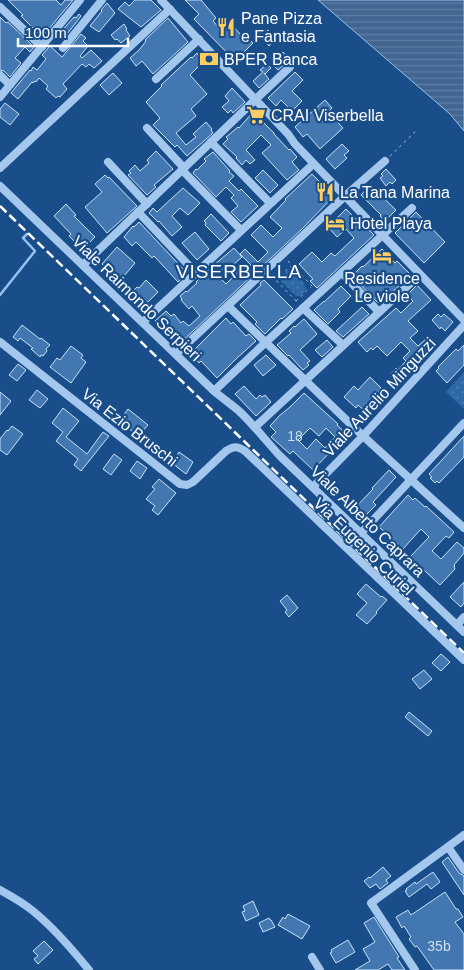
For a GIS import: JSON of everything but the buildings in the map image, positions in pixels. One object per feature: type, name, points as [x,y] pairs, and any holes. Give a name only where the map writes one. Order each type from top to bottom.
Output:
[{"type":"street","points":[[0,97],[80,0]]},
{"type":"street","points":[[63,48],[102,0]]},
{"type":"street","points":[[161,0],[256,99],[295,144],[464,320]]},
{"type":"street","points":[[0,7],[42,47]]},
{"type":"street","points":[[0,168],[170,9]]},
{"type":"street","points":[[156,78],[199,38]]},
{"type":"street","points":[[83,265],[290,67]]},
{"type":"street","points":[[0,76],[10,85]]},
{"type":"street","points":[[147,128],[241,230]]},
{"type":"street","points":[[211,142],[270,203]]},
{"type":"street","points":[[176,354],[384,161]]},
{"type":"street","points":[[108,162],[147,204]]},
{"type":"street","points":[[143,322],[310,167]]},
{"type":"street","name":"Viale Raimondo Serpieri","points":[[0,186],[214,391],[238,410],[255,427]]},
{"type":"street","points":[[214,391],[412,208]]},
{"type":"street","points":[[138,212],[196,272]]},
{"type":"street","points":[[342,273],[380,312]]},
{"type":"street","points":[[255,427],[415,279]]},
{"type":"street","points":[[228,306],[363,436],[464,528]]},
{"type":"street","points":[[303,308],[343,345]]},
{"type":"street","name":"Viale Aurelio Minguzzi","points":[[313,487],[363,436],[464,326]]},
{"type":"street","name":"Via Ezio Bruschi","points":[[0,342],[180,484],[187,485],[193,482],[232,447],[238,447],[245,451]]},
{"type":"street","points":[[361,533],[464,423]]},
{"type":"street","name":"Viale Alberto Caprara","points":[[255,427],[280,456],[464,632]]},
{"type":"street","name":"Via Eugenio Curiel","points":[[245,451],[464,660]]},
{"type":"street","points":[[457,625],[464,617]]},
{"type":"street","points":[[415,970],[371,903],[464,835]]},
{"type":"street","points":[[448,847],[464,870]]},
{"type":"street","points":[[0,890],[31,909],[43,919],[68,944],[89,970]]},
{"type":"street","points":[[312,957],[320,970]]},
{"type":"path","points":[[384,161],[416,131]]},
{"type":"path","points":[[266,270],[296,301],[312,286],[282,255]]},
{"type":"path","points":[[276,280],[292,265]]},
{"type":"shaded area","points":[[318,0],[464,0],[464,131],[450,114]]},
{"type":"shaded area","points":[[287,271],[296,275],[304,284],[306,290],[300,296],[296,296],[281,281],[281,277]]},
{"type":"shaded area","points":[[464,372],[464,409],[446,392]]},
{"type":"waterway","name":"VISERBELLA","points":[[0,295],[35,251],[23,238],[27,234]]},
{"type":"railway","points":[[0,206],[464,653]]},
{"type":"place","name":"Pane Pizza e Fantasia","points":[[226,27]]},
{"type":"place","name":"BPER Banca","points":[[209,59]]},
{"type":"place","name":"CRAI Viserbella","points":[[256,115]]},
{"type":"place","name":"La Tana Marina","points":[[325,192]]},
{"type":"place","name":"Hotel Playa","points":[[335,223]]},
{"type":"place","name":"Residence Le viole","points":[[382,256]]},
{"type":"district","name":"VISERBELLA","points":[[239,271]]}]
